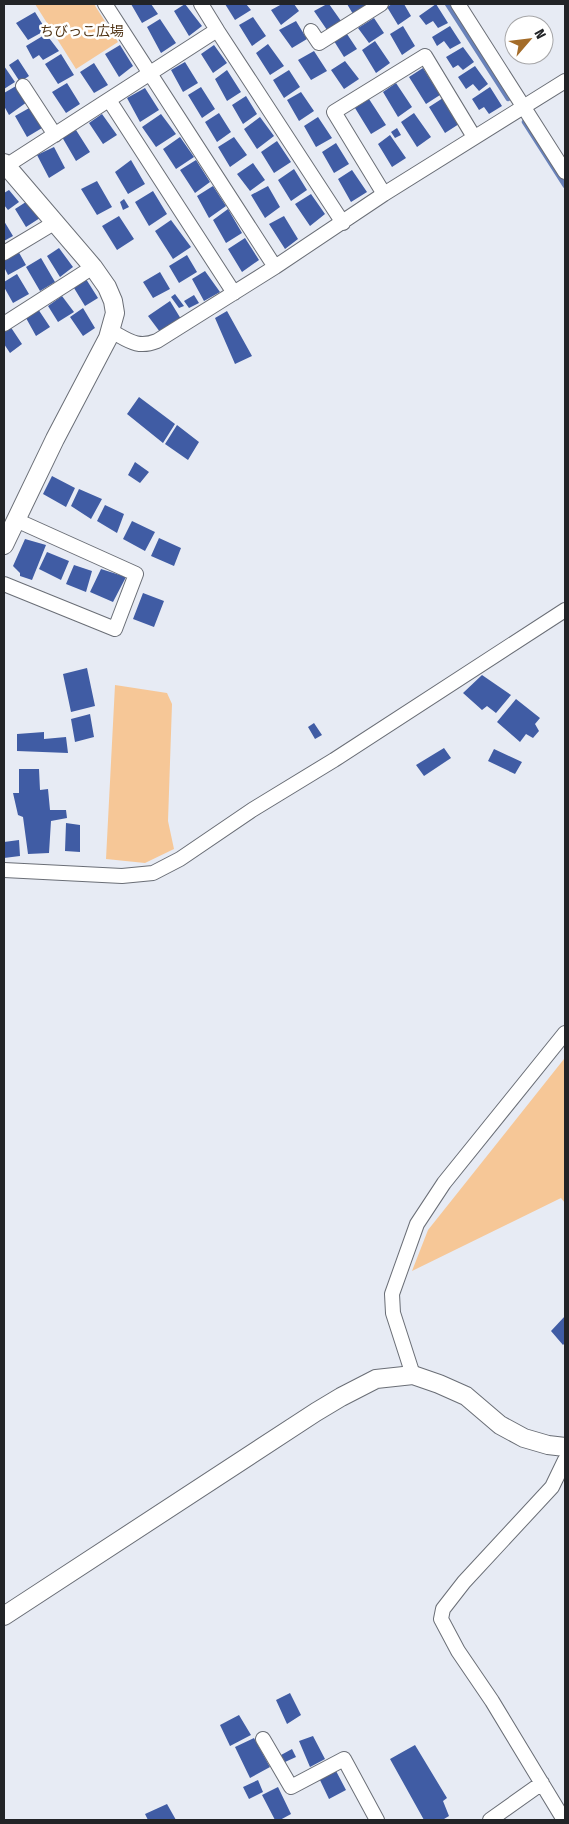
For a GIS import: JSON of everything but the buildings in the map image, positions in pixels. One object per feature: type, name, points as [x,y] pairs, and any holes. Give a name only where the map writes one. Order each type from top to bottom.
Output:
[{"type":"street","points":[[105,4],[275,267]]},
{"type":"street","points":[[200,4],[343,223]]},
{"type":"street","points":[[311,31],[319,43],[381,4]]},
{"type":"street","points":[[458,4],[565,172]]},
{"type":"street","points":[[4,545],[55,439],[111,331],[115,313],[113,301],[107,287],[93,267],[5,165],[55,135],[217,30]]},
{"type":"street","points":[[384,194],[334,112],[425,56],[474,137]]},
{"type":"street","points":[[111,331],[137,345],[148,345],[157,341],[343,223],[384,194],[565,82]]},
{"type":"street","points":[[23,86],[55,135]]},
{"type":"street","points":[[109,100],[234,293]]},
{"type":"street","points":[[4,253],[54,222]]},
{"type":"street","points":[[4,324],[93,267]]},
{"type":"street","points":[[4,584],[115,629],[136,574],[16,520]]},
{"type":"street","points":[[4,870],[122,876],[153,873],[180,859],[252,810],[334,760],[565,610]]},
{"type":"street","points":[[413,1375],[393,1313],[392,1294],[417,1224],[444,1183],[565,1033]]},
{"type":"street","points":[[4,1616],[341,1397],[376,1379],[413,1375],[439,1384],[466,1396],[500,1425],[524,1438],[548,1445],[565,1447]]},
{"type":"street","points":[[564,1820],[492,1701],[458,1651],[441,1619],[444,1609],[464,1582],[552,1487],[565,1460]]},
{"type":"street","points":[[263,1739],[291,1787],[344,1759],[377,1820]]},
{"type":"street","points":[[490,1820],[542,1783]]},
{"type":"green space","name":"ちびっこ広場","points":[[35,4],[94,4],[118,42],[76,69]]},
{"type":"green space","points":[[115,685],[167,693],[172,704],[168,821],[174,849],[145,863],[106,859]]},
{"type":"green space","points":[[564,1059],[565,1203],[561,1198],[412,1271],[428,1230]]},
{"type":"waterway","points":[[447,4],[508,99]]},
{"type":"waterway","points":[[524,122],[565,186]]}]
